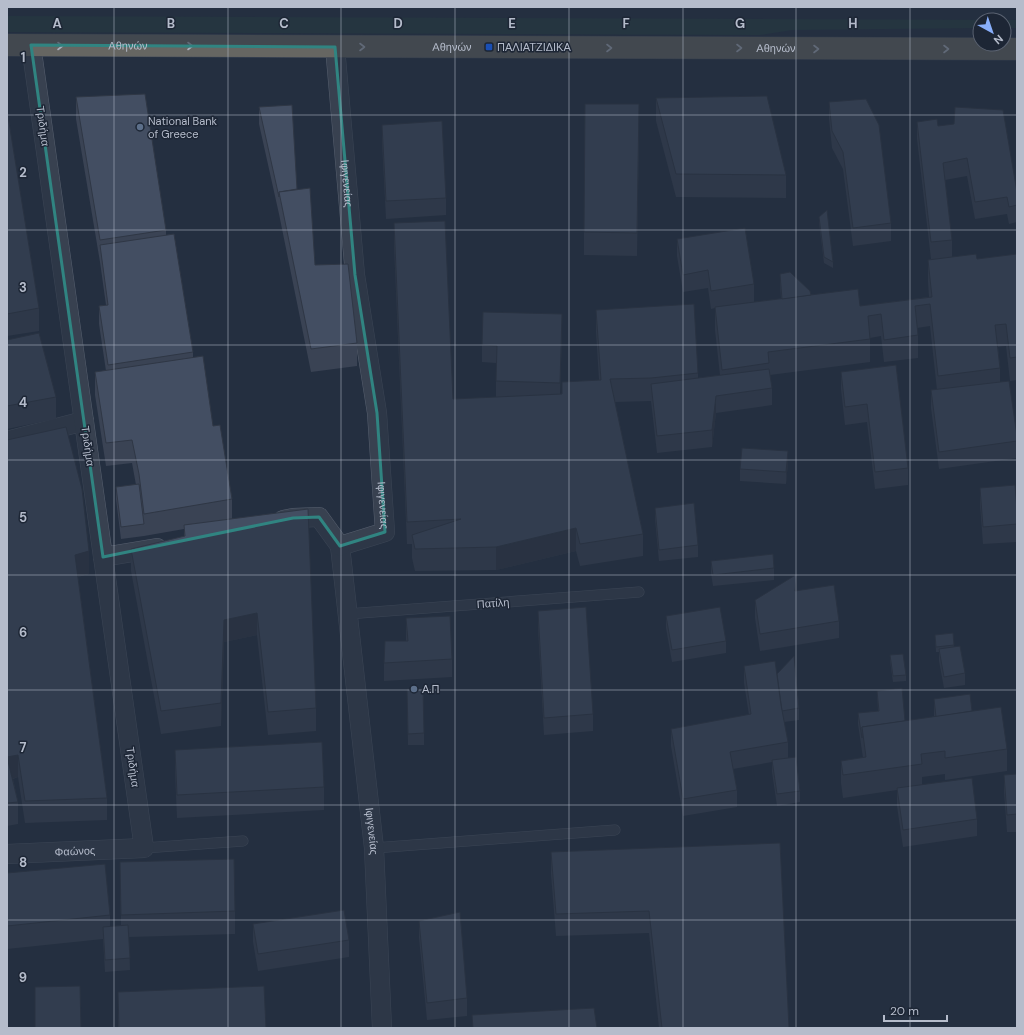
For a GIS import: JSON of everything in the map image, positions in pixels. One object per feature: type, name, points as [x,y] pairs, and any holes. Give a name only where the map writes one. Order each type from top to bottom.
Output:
[{"type":"highway","name":"Αθηνών","points":[[7,45],[1017,49]]},
{"type":"street","name":"Τριδήμα","points":[[32,45],[144,848]]},
{"type":"street","name":"Ιφιγενείας","points":[[335,47],[355,276],[377,413],[385,532],[340,546],[374,848],[382,1028]]},
{"type":"street","points":[[7,441],[84,421]]},
{"type":"street","points":[[264,524],[293,518],[319,517],[340,546]]},
{"type":"street","points":[[103,557],[175,544]]},
{"type":"street","name":"Φαώνος","points":[[7,854],[144,848]]},
{"type":"lane","name":"Πατίλη","points":[[347,614],[639,592]]},
{"type":"lane","points":[[374,848],[615,830]]},
{"type":"lane","points":[[144,848],[242,841]]},
{"type":"highlighted area","points":[[31,45],[335,47],[355,275],[377,413],[385,532],[340,546],[319,517],[293,518],[103,557]]},
{"type":"green space","points":[[7,16],[972,20],[972,28],[792,30],[760,35],[7,32]]},
{"type":"green space","points":[[1012,20],[1017,20],[1017,28],[1012,28]]},
{"type":"building","points":[[145,94],[166,230],[100,240],[76,97]]},
{"type":"building","points":[[767,96],[786,175],[676,174],[656,98]]},
{"type":"building","points":[[866,99],[879,125],[891,223],[853,228],[843,152],[832,131],[829,102]]},
{"type":"building","points":[[585,104],[639,104],[637,233],[584,232]]},
{"type":"building","points":[[292,105],[297,189],[279,192],[279,197],[259,107]]},
{"type":"building","points":[[955,107],[1003,110],[1017,192],[1017,205],[1009,207],[1007,197],[975,202],[967,158],[943,163],[952,240],[931,242],[917,122],[937,119],[938,126],[954,124]]},
{"type":"building","points":[[7,110],[39,308],[7,314]]},
{"type":"building","points":[[442,121],[446,198],[386,201],[382,125]]},
{"type":"building","points":[[310,188],[315,265],[348,264],[357,343],[311,349],[279,192]]},
{"type":"building","points":[[827,210],[833,262],[824,257],[819,217]]},
{"type":"building","points":[[445,221],[453,399],[562,394],[562,382],[601,380],[596,310],[694,304],[698,373],[651,378],[610,379],[643,534],[580,544],[576,528],[496,547],[415,549],[412,535],[461,519],[407,522],[394,223]]},
{"type":"building","points":[[745,228],[754,284],[711,291],[708,270],[683,275],[677,239]]},
{"type":"building","points":[[174,234],[193,352],[108,365],[99,306],[108,305],[100,245]]},
{"type":"building","points":[[976,254],[977,259],[1017,254],[1017,357],[1010,358],[1006,324],[995,325],[1000,368],[938,376],[930,304],[915,306],[918,335],[884,340],[881,314],[868,316],[870,339],[768,352],[769,363],[722,370],[715,307],[858,289],[860,306],[932,297],[928,260]]},
{"type":"building","points":[[790,272],[810,291],[811,295],[782,299],[780,274]]},
{"type":"building","points":[[483,312],[562,314],[560,383],[496,381],[497,346],[482,345]]},
{"type":"building","points":[[39,333],[56,397],[7,406],[7,340]]},
{"type":"building","points":[[203,356],[213,426],[220,425],[232,499],[144,514],[139,474],[132,440],[106,443],[95,372]]},
{"type":"building","points":[[896,365],[908,468],[875,472],[867,404],[845,407],[841,372]]},
{"type":"building","points":[[769,369],[772,388],[716,396],[712,430],[657,436],[651,384]]},
{"type":"building","points":[[1009,381],[1017,441],[939,452],[931,390]]},
{"type":"building","points":[[66,427],[82,489],[89,551],[75,555],[107,798],[25,801],[18,755],[7,757],[7,440]]},
{"type":"building","points":[[742,448],[788,451],[786,472],[740,469]]},
{"type":"building","points":[[139,484],[144,524],[121,527],[116,487]]},
{"type":"building","points":[[1015,485],[1017,524],[983,527],[980,488]]},
{"type":"building","points":[[694,503],[698,545],[659,550],[655,508]]},
{"type":"building","points":[[308,509],[316,708],[268,712],[257,613],[224,620],[221,703],[161,711],[131,549],[185,536],[184,525]]},
{"type":"building","points":[[773,554],[774,568],[713,575],[711,561]]},
{"type":"building","points":[[797,574],[795,591],[834,585],[839,621],[760,634],[755,600]]},
{"type":"building","points":[[586,607],[593,714],[544,718],[538,611]]},
{"type":"building","points":[[720,607],[726,641],[672,650],[666,616]]},
{"type":"building","points":[[450,616],[452,659],[384,663],[385,641],[408,641],[406,618]]},
{"type":"building","points":[[953,633],[954,645],[936,647],[935,635]]},
{"type":"building","points":[[960,646],[965,673],[944,677],[939,649]]},
{"type":"building","points":[[903,654],[906,675],[893,676],[890,655]]},
{"type":"building","points":[[794,656],[799,708],[782,711],[777,674]]},
{"type":"building","points":[[775,661],[788,742],[730,752],[737,790],[683,799],[671,729],[751,714],[744,666]]},
{"type":"building","points":[[902,688],[905,721],[862,727],[862,738],[858,713],[879,711],[877,691]]},
{"type":"building","points":[[407,689],[423,689],[424,733],[408,734]]},
{"type":"building","points":[[970,694],[972,711],[936,717],[934,699]]},
{"type":"building","points":[[1001,707],[1007,749],[945,758],[945,751],[921,754],[922,764],[843,775],[841,761],[866,757],[862,727]]},
{"type":"building","points":[[322,742],[324,787],[177,795],[175,750]]},
{"type":"building","points":[[7,757],[18,802],[7,803]]},
{"type":"building","points":[[796,757],[800,791],[777,794],[772,760]]},
{"type":"building","points":[[1017,774],[1017,814],[1007,815],[1004,775]]},
{"type":"building","points":[[972,778],[977,819],[903,830],[897,788]]},
{"type":"building","points":[[780,843],[789,1028],[662,1028],[649,911],[556,914],[551,852]]},
{"type":"building","points":[[234,859],[235,911],[121,915],[120,862]]},
{"type":"building","points":[[105,864],[110,915],[7,926],[7,873]]},
{"type":"building","points":[[344,910],[349,940],[258,954],[253,924]]},
{"type":"building","points":[[460,912],[467,998],[427,1003],[419,921]]},
{"type":"building","points":[[128,925],[130,958],[105,960],[103,927]]},
{"type":"building","points":[[80,986],[81,1028],[35,1028],[35,987]]},
{"type":"building","points":[[264,986],[266,1028],[119,1028],[118,992]]},
{"type":"building","points":[[594,1008],[597,1028],[473,1028],[472,1015]]},
{"type":"place","name":"ΠΑΛΙΑΤΖΙΔΙΚΑ","points":[[489,47]]},
{"type":"place","name":"National Bank of Greece","points":[[140,127]]},
{"type":"place","name":"Α.Π","points":[[414,689]]}]
